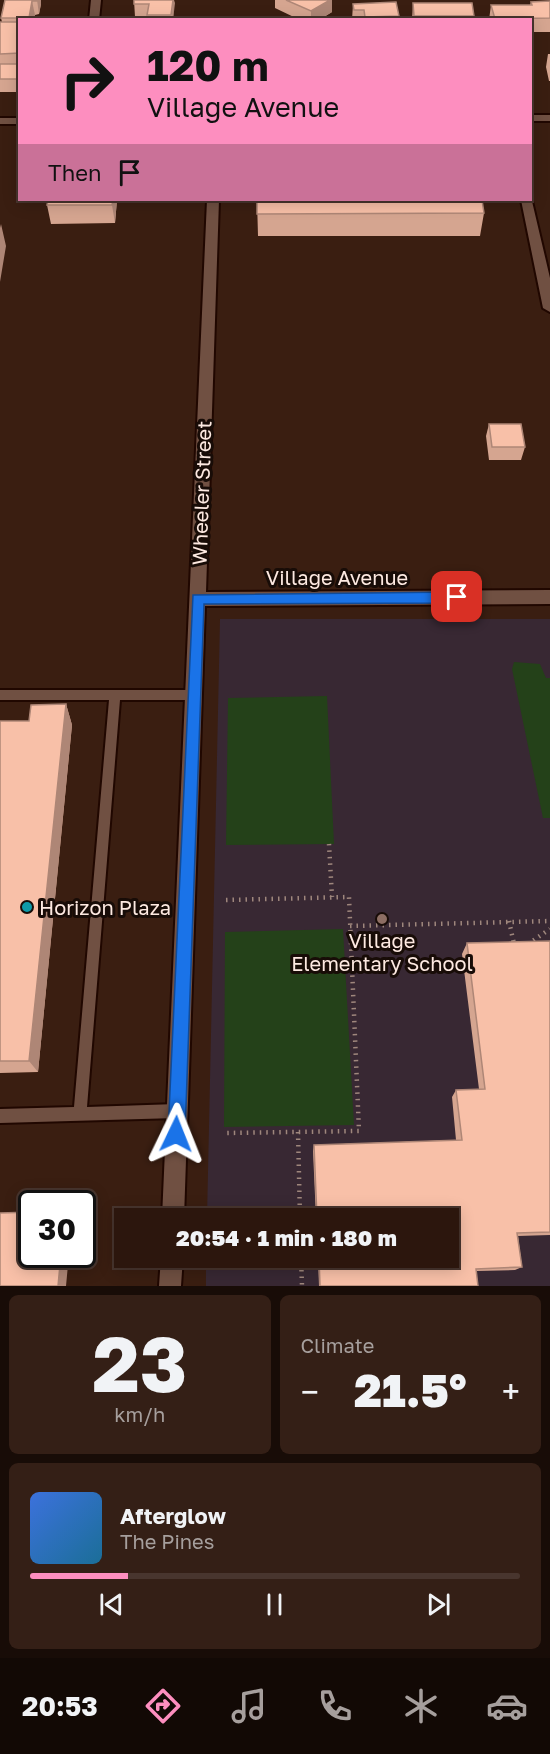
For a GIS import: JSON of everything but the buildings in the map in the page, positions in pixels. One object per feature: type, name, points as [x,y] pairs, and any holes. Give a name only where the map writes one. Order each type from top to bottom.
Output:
[{"type":"street","points":[[94,18],[96,0]]},
{"type":"street","points":[[532,118],[550,118]]},
{"type":"street","points":[[0,121],[18,121]]},
{"type":"street","name":"Wheeler Street","points":[[173,1208],[213,201]]},
{"type":"street","points":[[527,201],[550,308]]},
{"type":"street","name":"Village Avenue","points":[[197,599],[550,597]]},
{"type":"street","points":[[170,1286],[171,1268]]},
{"type":"lane","points":[[0,695],[194,695]]},
{"type":"lane","points":[[80,1114],[115,695]]},
{"type":"lane","points":[[0,1116],[177,1111]]},
{"type":"path","points":[[329,844],[332,897]]},
{"type":"path","points":[[226,900],[349,897],[359,1131],[226,1133]]},
{"type":"path","points":[[509,921],[515,952]]},
{"type":"path","points":[[350,926],[550,921],[550,928],[524,946]]},
{"type":"path","points":[[298,1132],[300,1208]]},
{"type":"path","points":[[302,1268],[302,1286]]},
{"type":"shaded area","name":"Village Elementary School","points":[[220,619],[550,619],[550,1286],[206,1286],[206,1268],[459,1268],[459,1208],[207,1208]]},
{"type":"green space","points":[[514,662],[540,664],[546,678],[550,678],[550,818],[543,818],[512,669]]},
{"type":"green space","points":[[327,696],[334,844],[226,845],[228,698]]},
{"type":"green space","points":[[343,929],[354,1125],[224,1127],[225,932]]},
{"type":"place","name":"Horizon Plaza","points":[[27,907]]},
{"type":"place","name":"Village Elementary School","points":[[382,919]]},
{"type":"route","points":[[176,1134],[197,599],[457,597]]}]
